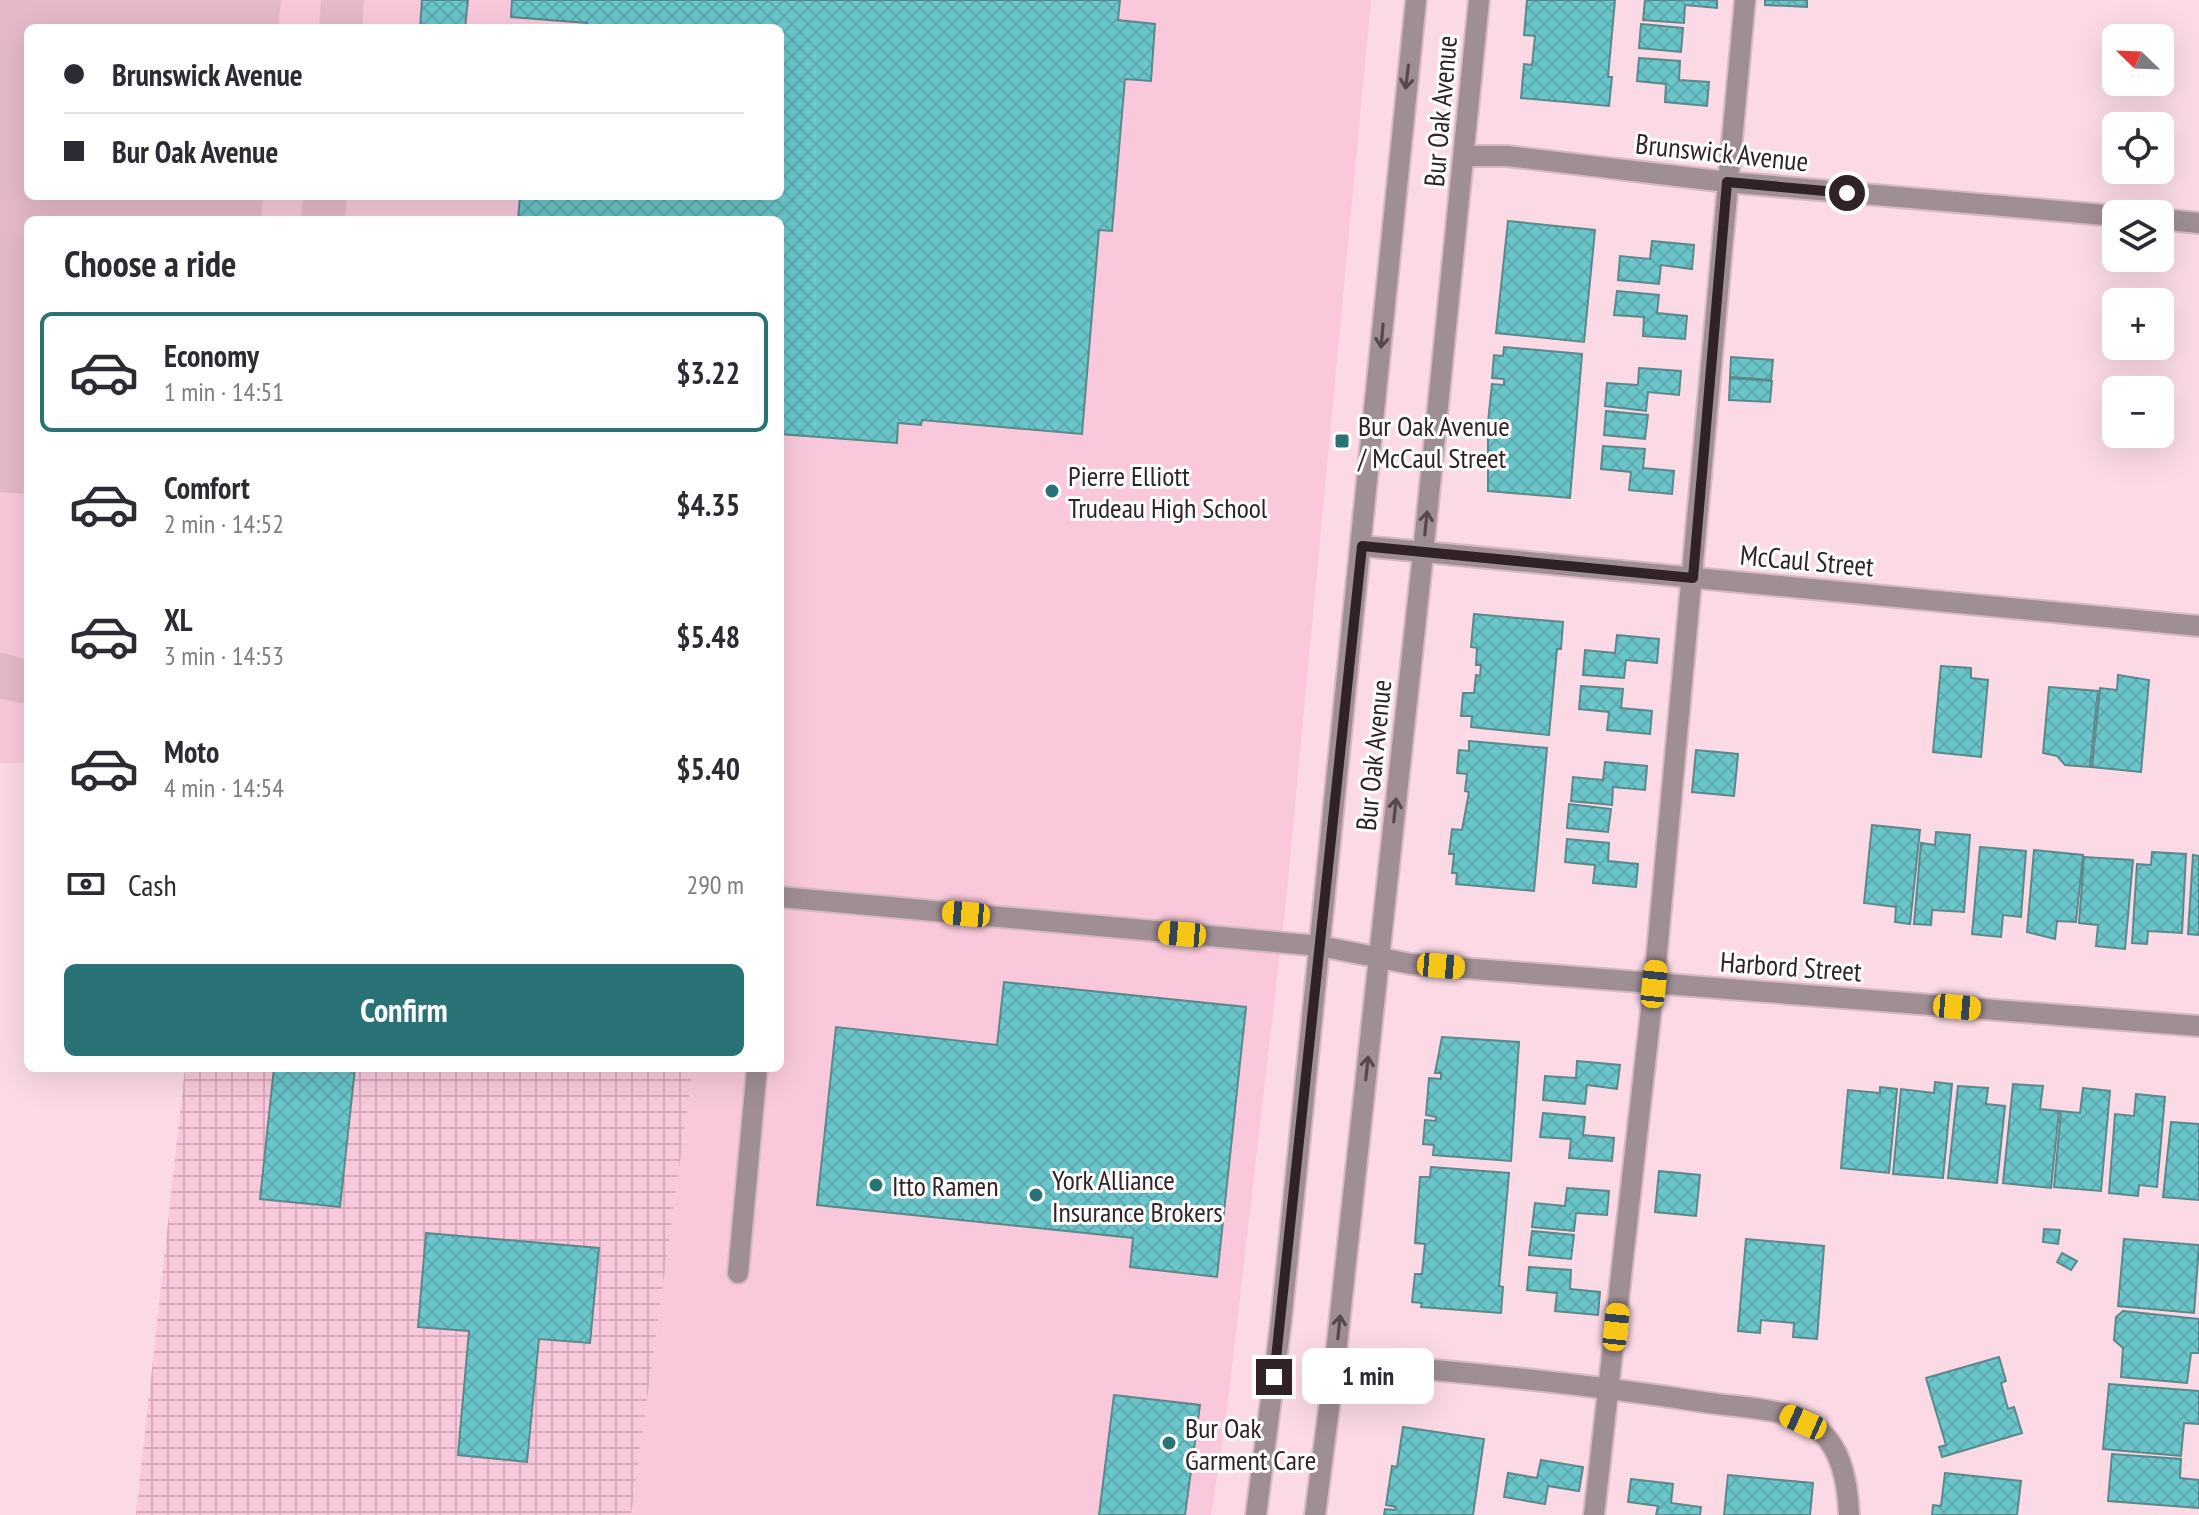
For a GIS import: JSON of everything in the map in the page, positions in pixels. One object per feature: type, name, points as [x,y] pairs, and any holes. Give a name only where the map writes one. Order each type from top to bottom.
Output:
[{"type":"street","name":"Bur Oak Avenue","points":[[1256,1515],[1281,1322],[1416,0]]},
{"type":"street","name":"Bur Oak Avenue","points":[[1315,1515],[1335,1362],[1423,554],[1479,0]]},
{"type":"street","points":[[1594,1515],[1654,984],[1745,0]]},
{"type":"street","name":"Brunswick Avenue","points":[[1465,156],[1507,156],[1727,182],[2102,215]]},
{"type":"street","points":[[2174,220],[2199,223]]},
{"type":"street","name":"McCaul Street","points":[[1362,546],[2199,626]]},
{"type":"street","name":"Harbord Street","points":[[784,897],[1320,946],[1379,958],[1654,984],[2199,1026]]},
{"type":"street","points":[[738,1273],[757,1072]]},
{"type":"street","points":[[1335,1362],[1610,1387],[1787,1415],[1819,1430],[1836,1450],[1849,1495],[1849,1515]]},
{"type":"shaded area","points":[[0,0],[1371,0],[1286,901],[1225,1427],[1211,1515],[631,1515],[692,1072],[784,1072],[784,216],[24,216],[24,763],[0,763]]},
{"type":"shaded area","points":[[0,0],[281,0],[278,24],[24,24],[24,200],[263,200],[261,216],[24,216],[24,494],[0,492]]},
{"type":"shaded area","points":[[321,0],[364,0],[362,24],[319,24]]},
{"type":"shaded area","points":[[303,200],[347,200],[345,216],[301,216]]},
{"type":"shaded area","points":[[0,652],[24,659],[24,703],[0,699]]},
{"type":"shaded area","points":[[185,1072],[692,1072],[631,1515],[136,1515]]},
{"type":"building","points":[[422,0],[468,0],[465,24],[420,24]]},
{"type":"building","name":"Pierre Elliott Trudeau High School","points":[[512,0],[1120,0],[1118,20],[1155,24],[1151,81],[1125,79],[1112,231],[1099,230],[1082,434],[922,420],[921,425],[898,423],[897,443],[784,434],[784,216],[518,216],[520,200],[784,200],[784,24],[587,24],[511,17]]},
{"type":"building","points":[[1527,0],[1615,0],[1608,77],[1612,77],[1609,106],[1521,98],[1524,64],[1532,65],[1535,36],[1524,35]]},
{"type":"building","points":[[1645,0],[1717,0],[1717,8],[1685,5],[1684,23],[1643,20]]},
{"type":"building","points":[[1765,0],[1807,0],[1807,7],[1765,5]]},
{"type":"building","points":[[1641,24],[1683,28],[1681,52],[1639,48]]},
{"type":"building","points":[[1639,58],[1680,61],[1679,80],[1709,82],[1707,106],[1665,102],[1666,84],[1637,81]]},
{"type":"building","points":[[1508,221],[1595,230],[1584,342],[1496,333]]},
{"type":"building","points":[[1652,241],[1694,245],[1692,269],[1661,265],[1659,284],[1618,280],[1620,256],[1650,259]]},
{"type":"building","points":[[1617,291],[1659,295],[1657,313],[1687,316],[1685,339],[1643,336],[1644,317],[1614,315]]},
{"type":"building","points":[[1504,347],[1582,354],[1570,498],[1488,491],[1488,436],[1498,436],[1500,423],[1488,422],[1492,384],[1504,385],[1504,379],[1492,378],[1494,355],[1503,356]]},
{"type":"building","points":[[1731,357],[1773,360],[1771,380],[1730,377]]},
{"type":"building","points":[[1639,368],[1681,371],[1679,395],[1648,392],[1646,411],[1605,406],[1607,383],[1638,385]]},
{"type":"building","points":[[1730,378],[1772,381],[1770,402],[1729,400]]},
{"type":"building","points":[[1606,411],[1648,415],[1645,439],[1604,435]]},
{"type":"building","points":[[1603,446],[1645,449],[1643,468],[1674,471],[1672,494],[1629,490],[1631,472],[1601,469]]},
{"type":"building","points":[[1474,614],[1563,622],[1561,649],[1557,649],[1549,735],[1471,727],[1472,716],[1461,716],[1463,693],[1474,693],[1476,675],[1480,676],[1481,665],[1476,665],[1477,648],[1471,647]]},
{"type":"building","points":[[1617,635],[1659,639],[1657,663],[1626,660],[1624,678],[1583,675],[1585,650],[1615,653]]},
{"type":"building","points":[[1941,666],[1971,668],[1971,678],[1988,680],[1981,757],[1933,752]]},
{"type":"building","points":[[2118,675],[2149,680],[2141,772],[2092,767],[2100,688],[2117,690]]},
{"type":"building","points":[[1581,686],[1623,689],[1621,708],[1652,711],[1650,734],[1607,730],[1609,712],[1579,709]]},
{"type":"building","points":[[2049,687],[2098,691],[2090,767],[2065,765],[2057,756],[2043,753]]},
{"type":"building","points":[[1469,741],[1547,748],[1534,891],[1456,884],[1457,873],[1452,873],[1454,854],[1449,854],[1452,829],[1462,830],[1469,792],[1465,791],[1467,774],[1457,773],[1459,750],[1469,751]]},
{"type":"building","points":[[1696,750],[1738,754],[1734,796],[1692,792]]},
{"type":"building","points":[[1605,762],[1647,766],[1645,790],[1613,787],[1612,805],[1571,801],[1573,777],[1603,780]]},
{"type":"building","points":[[1569,804],[1611,809],[1608,832],[1567,828]]},
{"type":"building","points":[[1872,825],[1920,830],[1910,924],[1895,922],[1896,907],[1864,903]]},
{"type":"building","points":[[1936,832],[1970,835],[1964,912],[1932,910],[1931,925],[1914,924],[1921,843],[1935,845]]},
{"type":"building","points":[[1567,839],[1609,843],[1608,861],[1638,864],[1636,887],[1593,883],[1595,865],[1565,862]]},
{"type":"building","points":[[1980,847],[2026,851],[2021,917],[2003,915],[2001,937],[1972,934]]},
{"type":"building","points":[[2034,850],[2083,855],[2076,922],[2057,921],[2055,939],[2027,932]]},
{"type":"building","points":[[2152,852],[2186,854],[2182,933],[2148,931],[2147,944],[2132,943],[2137,864],[2151,865]]},
{"type":"building","points":[[2193,855],[2199,856],[2199,935],[2188,934]]},
{"type":"building","points":[[2084,857],[2133,860],[2125,949],[2096,946],[2098,925],[2079,923]]},
{"type":"building","points":[[1004,982],[1246,1007],[1217,1277],[1130,1267],[1133,1238],[817,1205],[836,1027],[997,1045]]},
{"type":"building","points":[[1442,1037],[1519,1042],[1511,1161],[1433,1155],[1434,1145],[1423,1144],[1425,1120],[1436,1121],[1436,1117],[1426,1115],[1429,1078],[1441,1079],[1441,1073],[1435,1073]]},
{"type":"building","points":[[1577,1061],[1620,1065],[1617,1089],[1587,1085],[1585,1104],[1543,1100],[1545,1076],[1576,1078]]},
{"type":"building","points":[[274,1072],[355,1072],[340,1207],[260,1199]]},
{"type":"building","points":[[1935,1082],[1952,1084],[1943,1178],[1893,1174],[1901,1089],[1934,1093]]},
{"type":"building","points":[[2013,1084],[2043,1086],[2040,1109],[2059,1111],[2051,1188],[2003,1183]]},
{"type":"building","points":[[1958,1086],[1988,1088],[1986,1104],[2005,1106],[1997,1183],[1948,1178]]},
{"type":"building","points":[[1880,1087],[1897,1089],[1889,1173],[1841,1168],[1848,1090],[1880,1093]]},
{"type":"building","points":[[2083,1088],[2110,1091],[2101,1191],[2054,1187],[2061,1111],[2080,1113]]},
{"type":"building","points":[[2136,1094],[2165,1097],[2157,1187],[2139,1185],[2138,1196],[2109,1193],[2115,1114],[2134,1116]]},
{"type":"building","points":[[1543,1113],[1585,1117],[1583,1135],[1614,1138],[1612,1161],[1569,1158],[1571,1139],[1540,1137]]},
{"type":"building","points":[[2171,1122],[2199,1124],[2199,1200],[2163,1197]]},
{"type":"building","points":[[1431,1167],[1509,1173],[1499,1286],[1503,1287],[1501,1313],[1421,1307],[1422,1303],[1412,1302],[1415,1274],[1422,1274],[1425,1244],[1415,1243],[1420,1177],[1430,1177]]},
{"type":"building","points":[[1659,1171],[1700,1175],[1696,1216],[1655,1212]]},
{"type":"building","points":[[1567,1188],[1609,1191],[1607,1215],[1576,1213],[1574,1231],[1532,1227],[1535,1203],[1565,1206]]},
{"type":"building","points":[[2044,1229],[2060,1230],[2058,1244],[2043,1242]]},
{"type":"building","points":[[1532,1231],[1574,1235],[1571,1259],[1529,1255]]},
{"type":"building","points":[[426,1233],[599,1248],[590,1343],[539,1339],[527,1462],[458,1455],[469,1331],[418,1327]]},
{"type":"building","points":[[1746,1239],[1824,1246],[1817,1339],[1793,1337],[1794,1323],[1761,1320],[1760,1333],[1738,1331]]},
{"type":"building","points":[[2124,1239],[2199,1245],[2194,1313],[2118,1306]]},
{"type":"building","points":[[2062,1253],[2077,1261],[2071,1270],[2057,1262]]},
{"type":"building","points":[[1529,1267],[1571,1270],[1570,1289],[1600,1292],[1598,1315],[1555,1311],[1557,1293],[1527,1290]]},
{"type":"building","points":[[2123,1311],[2199,1319],[2199,1353],[2191,1353],[2187,1383],[2121,1377],[2123,1348],[2114,1340],[2116,1317]]},
{"type":"building","points":[[1999,1357],[2006,1381],[2001,1383],[2008,1409],[2014,1407],[2022,1433],[1942,1457],[1939,1447],[1946,1445],[1926,1378]]},
{"type":"building","points":[[2109,1384],[2199,1391],[2199,1424],[2184,1423],[2181,1456],[2103,1449]]},
{"type":"building","points":[[1114,1395],[1200,1405],[1185,1515],[1099,1515]]},
{"type":"building","points":[[1403,1427],[1484,1439],[1473,1515],[1384,1515],[1385,1509],[1395,1510],[1396,1507],[1386,1505],[1392,1466],[1397,1467]]},
{"type":"building","points":[[2112,1454],[2181,1459],[2180,1478],[2199,1480],[2199,1508],[2108,1501]]},
{"type":"building","points":[[1541,1460],[1583,1467],[1579,1491],[1548,1486],[1545,1504],[1504,1497],[1508,1473],[1537,1478]]},
{"type":"building","points":[[1945,1473],[2021,1481],[2017,1515],[1932,1515],[1933,1505],[1941,1506]]},
{"type":"building","points":[[1728,1475],[1813,1483],[1810,1515],[1724,1515]]},
{"type":"building","points":[[1631,1479],[1673,1484],[1671,1503],[1701,1507],[1700,1515],[1656,1515],[1658,1506],[1628,1502]]},
{"type":"place","name":"Bur Oak Avenue / McCaul Street","points":[[1342,441]]},
{"type":"place","name":"Pierre Elliott Trudeau High School","points":[[1052,491]]},
{"type":"place","name":"Itto Ramen","points":[[876,1185]]},
{"type":"place","name":"York Alliance Insurance Brokers","points":[[1036,1195]]},
{"type":"place","name":"Bur Oak Garment Care","points":[[1169,1443]]},
{"type":"route","points":[[1274,1377],[1362,546],[1693,578],[1727,182],[1847,193]]}]
